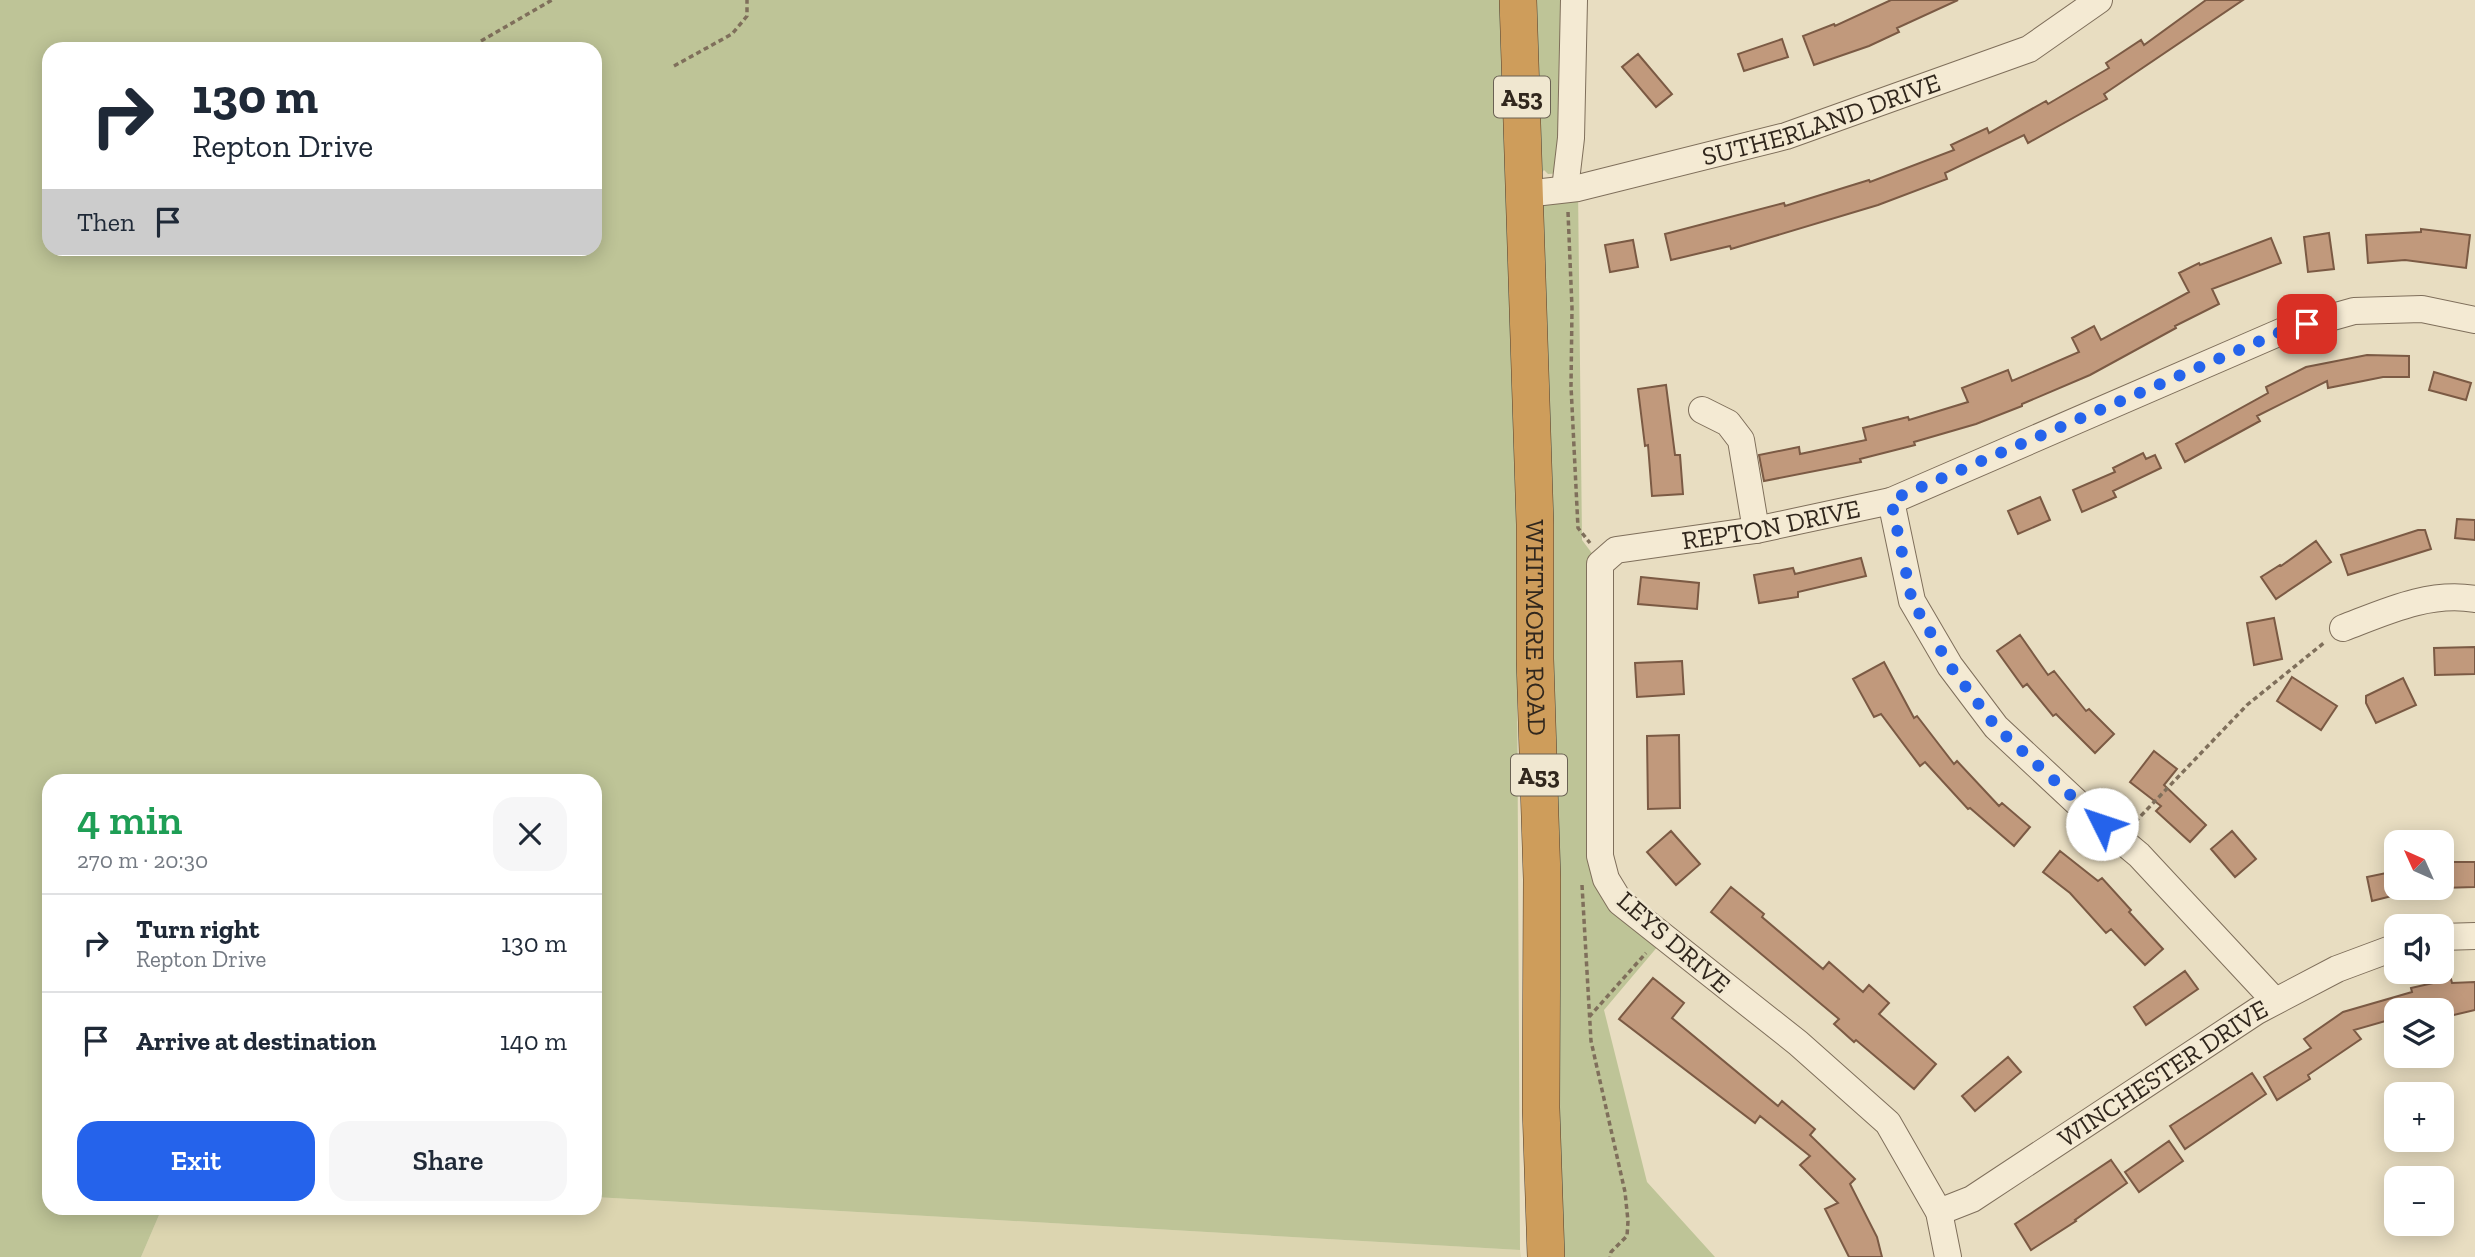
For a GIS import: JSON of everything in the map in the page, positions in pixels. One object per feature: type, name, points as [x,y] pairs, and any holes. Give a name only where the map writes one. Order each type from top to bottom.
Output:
[{"type":"highway","name":"WHITMORE ROAD","points":[[1518,0],[1532,391],[1535,646],[1542,878],[1541,1108],[1546,1257]]},
{"type":"street","points":[[1565,190],[1571,138],[1574,0]]},
{"type":"street","name":"SUTHERLAND DRIVE","points":[[1525,194],[1565,190],[1786,136],[2029,49],[2099,0]]},
{"type":"street","name":"REPTON DRIVE","points":[[1610,555],[1756,530],[1891,500],[2283,331],[2354,311],[2423,309],[2475,320]]},
{"type":"street","points":[[1702,410],[1728,423],[1741,440],[1756,530]]},
{"type":"street","points":[[1891,500],[1912,601],[1950,666],[1996,727],[2139,855],[2275,1001]]},
{"type":"street","name":"LEYS DRIVE","points":[[1610,555],[1600,564],[1601,859],[1606,879],[1619,902],[1798,1043],[1888,1123],[1939,1212],[1948,1257]]},
{"type":"street","points":[[2343,628],[2408,604],[2458,596],[2475,599]]},
{"type":"street","points":[[2454,937],[2475,936]]},
{"type":"street","name":"WINCHESTER DRIVE","points":[[1939,1212],[1972,1199],[2275,1001],[2337,968],[2384,951]]},
{"type":"path","points":[[481,41],[552,0]]},
{"type":"path","points":[[674,66],[732,34],[747,16],[747,0]]},
{"type":"path","points":[[1565,190],[1570,234],[1572,386],[1578,528],[1610,555]]},
{"type":"path","points":[[2120,839],[2247,705],[2343,628]]},
{"type":"path","points":[[1601,859],[1581,871],[1591,1041],[1625,1192],[1628,1221],[1627,1236],[1611,1252],[1610,1257]]},
{"type":"path","points":[[1589,1017],[1660,936]]},
{"type":"shaded area","points":[[602,1197],[1520,1250],[1521,1257],[141,1257],[159,1215],[602,1215]]},
{"type":"green space","points":[[0,0],[1500,0],[1520,532],[1517,652],[1520,1250],[602,1197],[602,774],[42,774],[42,1215],[159,1215],[141,1257],[0,1257]]},
{"type":"green space","points":[[1520,0],[1574,0],[1563,173],[1548,174],[1544,170],[1526,194],[1578,188],[1582,540],[1600,564],[1600,856],[1664,939],[1604,1010],[1647,1182],[1715,1257],[1546,1257]]},
{"type":"building","points":[[1891,0],[1958,0],[1897,28],[1899,32],[1869,46],[1814,65],[1803,36],[1834,24],[1835,26]]},
{"type":"building","points":[[2206,0],[2243,0],[2104,94],[2107,99],[2028,143],[2024,135],[1945,173],[1947,179],[1878,205],[1731,249],[1730,246],[1671,260],[1665,234],[1784,203],[1785,206],[1869,180],[1870,182],[1954,150],[1951,145],[1987,128],[1989,133],[2046,101],[2048,104],[2109,68],[2106,63],[2141,40],[2144,45]]},
{"type":"building","points":[[1782,39],[1788,57],[1744,71],[1738,54]]},
{"type":"building","points":[[1638,54],[1672,94],[1656,107],[1622,67]]},
{"type":"building","points":[[2421,229],[2470,235],[2466,268],[2405,260],[2368,263],[2366,235],[2421,232]]},
{"type":"building","points":[[2329,233],[2334,269],[2308,272],[2304,237]]},
{"type":"building","points":[[2271,238],[2281,263],[2212,289],[2219,304],[2090,375],[2022,406],[1976,424],[1914,442],[1915,445],[1860,459],[1861,462],[1764,481],[1759,455],[1799,447],[1800,454],[1866,440],[1863,428],[1908,417],[1909,420],[1968,402],[1962,388],[2008,370],[2012,381],[2079,352],[2072,338],[2094,326],[2101,340],[2189,292],[2179,273],[2199,263],[2200,265]]},
{"type":"building","points":[[1633,240],[1638,267],[1610,272],[1605,245]]},
{"type":"building","points":[[2367,355],[2409,356],[2409,377],[2383,377],[2328,388],[2327,381],[2257,416],[2260,421],[2185,462],[2176,444],[2268,393],[2266,387],[2306,367]]},
{"type":"building","points":[[2434,372],[2471,383],[2466,400],[2429,390]]},
{"type":"building","points":[[1666,385],[1675,455],[1680,455],[1683,494],[1652,496],[1648,445],[1645,446],[1638,389]]},
{"type":"building","points":[[2143,453],[2146,459],[2155,455],[2161,468],[2113,491],[2116,497],[2082,512],[2073,490],[2115,472],[2113,468]]},
{"type":"building","points":[[2040,497],[2050,520],[2018,534],[2008,511]]},
{"type":"building","points":[[2457,519],[2475,520],[2475,540],[2455,538]]},
{"type":"building","points":[[2425,530],[2431,549],[2348,575],[2341,555]]},
{"type":"building","points":[[2316,541],[2331,562],[2276,599],[2261,577]]},
{"type":"building","points":[[1861,558],[1866,576],[1798,592],[1798,597],[1759,603],[1754,575],[1793,568],[1795,574]]},
{"type":"building","points":[[1641,577],[1699,583],[1697,609],[1638,604]]},
{"type":"building","points":[[2274,618],[2282,659],[2254,665],[2247,623]]},
{"type":"building","points":[[2020,635],[2048,675],[2054,671],[2086,711],[2089,709],[2114,734],[2095,753],[2056,714],[2053,716],[2027,684],[2023,687],[1997,651]]},
{"type":"building","points":[[2475,647],[2475,674],[2435,675],[2434,648]]},
{"type":"building","points":[[1682,661],[1684,694],[1637,697],[1635,663]]},
{"type":"building","points":[[1884,662],[1914,718],[1917,716],[1954,764],[1957,761],[1999,806],[2002,803],[2030,827],[2014,846],[1968,809],[1925,762],[1920,766],[1881,714],[1874,717],[1853,679]]},
{"type":"building","points":[[2292,677],[2337,706],[2321,730],[2277,701]]},
{"type":"building","points":[[2403,678],[2416,705],[2376,723],[2366,703],[2366,696]]},
{"type":"building","points":[[1679,735],[1680,808],[1648,809],[1647,736]]},
{"type":"building","points":[[2154,751],[2177,769],[2164,785],[2206,825],[2190,842],[2156,811],[2161,806],[2130,782]]},
{"type":"building","points":[[1671,831],[1700,864],[1676,885],[1647,852]]},
{"type":"building","points":[[2232,831],[2256,859],[2235,877],[2211,849]]},
{"type":"building","points":[[2060,851],[2098,881],[2102,878],[2163,949],[2145,965],[2111,929],[2106,933],[2070,893],[2043,872]]},
{"type":"building","points":[[2454,862],[2475,862],[2475,887],[2454,888]]},
{"type":"building","points":[[2384,873],[2384,898],[2372,901],[2367,877]]},
{"type":"building","points":[[1731,887],[1823,969],[1829,962],[1863,992],[1869,985],[1889,1003],[1879,1014],[1936,1064],[1914,1089],[1856,1040],[1854,1042],[1834,1024],[1839,1019],[1711,912]]},
{"type":"building","points":[[2185,971],[2198,989],[2146,1025],[2134,1007]]},
{"type":"building","points":[[1653,978],[1684,1003],[1672,1018],[1778,1106],[1782,1101],[1815,1129],[1810,1135],[1855,1179],[1850,1184],[1877,1237],[1882,1257],[1849,1257],[1825,1209],[1838,1203],[1800,1165],[1810,1156],[1760,1116],[1755,1123],[1619,1019]]},
{"type":"building","points":[[2475,982],[2475,1010],[2454,1015],[2454,998],[2391,998],[2412,992],[2411,988],[2429,984]]},
{"type":"building","points":[[2384,1000],[2384,1021],[2354,1030],[2361,1039],[2308,1075],[2310,1079],[2277,1100],[2264,1077],[2311,1048],[2304,1039],[2343,1012]]},
{"type":"building","points":[[2008,1057],[2021,1072],[1975,1111],[1962,1096]]},
{"type":"building","points":[[2252,1073],[2266,1094],[2185,1149],[2170,1126]]},
{"type":"building","points":[[2169,1141],[2183,1161],[2139,1192],[2125,1172]]},
{"type":"building","points":[[2111,1160],[2127,1183],[2031,1250],[2015,1224]]},
{"type":"route","points":[[2102,824],[1996,727],[1950,666],[1912,601],[1891,500],[2283,331],[2307,324]]}]
